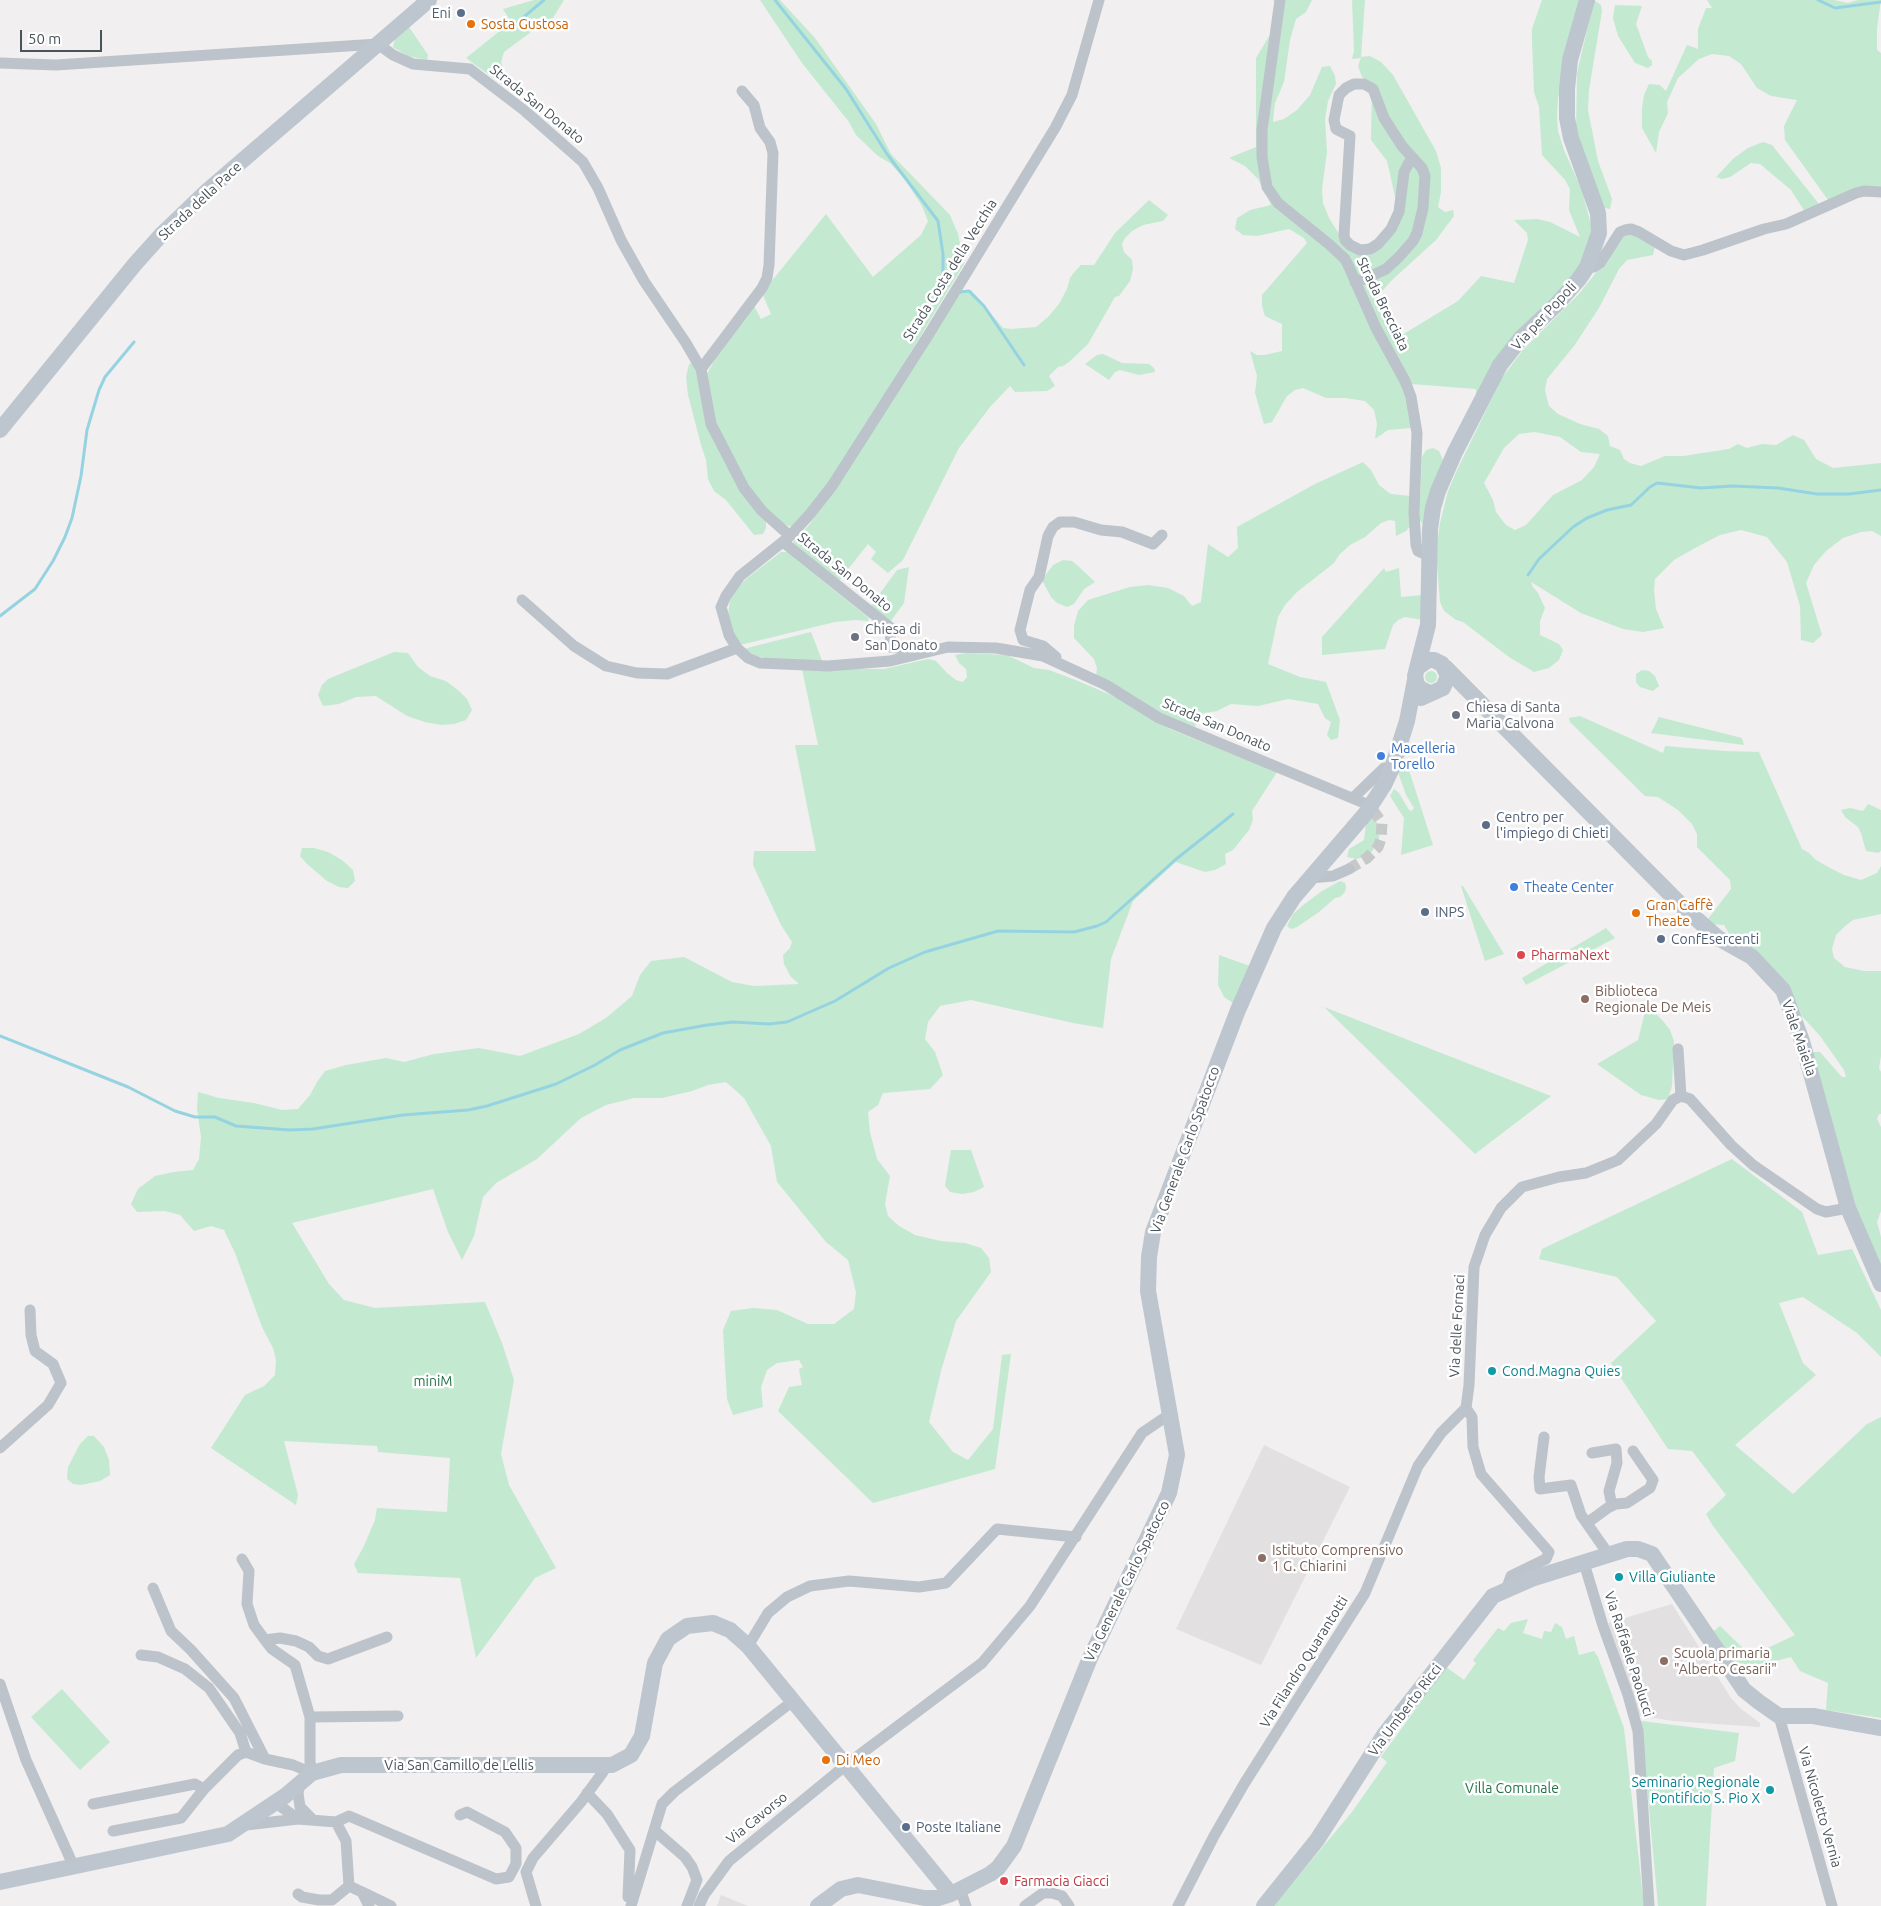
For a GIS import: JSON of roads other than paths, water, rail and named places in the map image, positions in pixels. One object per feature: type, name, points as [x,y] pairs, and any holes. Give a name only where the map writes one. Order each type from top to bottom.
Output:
[{"type":"main road","name":"Strada della Pace","points":[[0,430],[135,264],[161,235],[207,191],[429,0]]},
{"type":"main road","name":"Via per Popoli","points":[[1442,664],[1433,649],[1428,625],[1429,556],[1433,508],[1438,491],[1455,452],[1500,365],[1521,338],[1564,296],[1587,267],[1599,233],[1599,218],[1571,138],[1568,118],[1567,89],[1570,60],[1587,0]]},
{"type":"main road","name":"Via per Popoli","points":[[1416,674],[1428,625]]},
{"type":"main road","points":[[1428,660],[1442,664],[1448,680],[1435,692],[1421,689],[1416,674],[1428,660]]},
{"type":"main road","name":"Viale Maiella","points":[[1442,664],[1684,908],[1718,938],[1752,957],[1783,990],[1802,1041],[1848,1208],[1881,1284]]},
{"type":"main road","name":"Via Generale Carlo Spatocco","points":[[818,1906],[841,1889],[858,1884],[924,1898],[938,1898],[990,1874],[998,1868],[1014,1846],[1090,1658],[1170,1493],[1177,1455],[1148,1292],[1149,1257],[1153,1232],[1239,1006],[1274,928],[1287,906],[1374,801],[1392,768],[1407,721],[1416,674]]},
{"type":"main road","name":"Viale Maiella","points":[[1435,692],[1455,693],[1479,703]]},
{"type":"main road","name":"Via Generale Carlo Spatocco","points":[[1407,721],[1417,703],[1424,696],[1435,692]]},
{"type":"main road","name":"Via Umberto Ricci","points":[[1264,1906],[1317,1840],[1384,1735],[1493,1596],[1534,1578],[1627,1549],[1638,1549],[1652,1554],[1744,1690],[1779,1716]]},
{"type":"main road","name":"Via San Camillo de Lellis","points":[[0,1882],[228,1834],[280,1799],[306,1778],[341,1766],[612,1765],[631,1754],[642,1736],[655,1664],[668,1639],[687,1626],[713,1623],[730,1630],[748,1646],[846,1765],[956,1891]]},
{"type":"main road","points":[[1779,1716],[1813,1716],[1881,1728]]},
{"type":"street","name":"Strada Costa della Vecchia","points":[[786,539],[810,514],[832,486],[929,334],[1055,128],[1072,95],[1099,0]]},
{"type":"street","name":"Strada Brecciata","points":[[1280,0],[1262,130],[1262,157],[1267,187],[1278,203],[1337,251],[1349,267],[1376,328],[1398,368],[1411,397],[1417,432],[1414,505],[1416,545],[1418,551],[1429,556]]},
{"type":"street","points":[[0,63],[56,65],[378,44]]},
{"type":"street","name":"Strada San Donato","points":[[378,44],[392,55],[413,64],[470,69],[525,111],[583,162],[598,188],[621,240],[644,281],[701,368],[711,424],[744,488],[786,539],[891,628],[890,647],[928,652]]},
{"type":"street","points":[[1355,282],[1386,269],[1409,246],[1417,232],[1424,200],[1425,176],[1422,168],[1412,157],[1402,146],[1384,118],[1373,89],[1364,84],[1354,84],[1346,88],[1339,95],[1334,120],[1336,130],[1350,136],[1344,235],[1345,240],[1350,246],[1360,250],[1370,249],[1381,242],[1389,233],[1398,212],[1404,172],[1412,157]]},
{"type":"street","points":[[701,368],[762,288],[767,278],[769,265],[773,152],[770,142],[760,128],[754,105],[742,91]]},
{"type":"street","points":[[1587,267],[1594,267],[1600,263],[1620,232],[1625,230],[1631,229],[1639,232],[1671,251],[1684,255],[1786,224],[1856,193],[1864,191],[1881,192]]},
{"type":"street","name":"Strada San Donato","points":[[1074,670],[1043,646],[1023,640],[1020,630],[1030,590],[1039,577],[1048,536],[1053,527],[1060,522],[1074,522],[1110,532],[1122,532],[1153,544],[1162,535]]},
{"type":"street","name":"Strada San Donato","points":[[786,539],[740,576],[726,596],[721,608],[728,635],[737,648],[748,658],[760,663],[828,666],[890,661],[948,646],[996,648],[1043,656],[1106,685],[1159,718],[1359,800],[1384,768],[1392,768]]},
{"type":"street","points":[[522,600],[574,646],[606,666],[637,673],[667,674],[737,648]]},
{"type":"street","points":[[1310,878],[1333,876],[1349,869],[1338,865],[1328,857]]},
{"type":"street","points":[[1678,1050],[1681,1096],[1690,1098],[1731,1145],[1753,1165],[1817,1209],[1826,1212],[1848,1208]]},
{"type":"street","name":"Via delle Fornaci","points":[[1506,1590],[1511,1576],[1546,1559],[1549,1552],[1481,1474],[1473,1447],[1472,1417],[1466,1408],[1469,1385],[1474,1267],[1485,1235],[1501,1208],[1522,1187],[1559,1177],[1586,1173],[1618,1160],[1656,1124],[1673,1100],[1681,1096]]},
{"type":"street","points":[[0,1448],[48,1406],[61,1383],[53,1364],[35,1351],[31,1335],[30,1310]]},
{"type":"street","name":"Via Filandro Quarantotti","points":[[1178,1906],[1214,1836],[1244,1784],[1365,1593],[1418,1466],[1440,1433],[1466,1408]]},
{"type":"street","name":"Via Cavorso","points":[[699,1906],[704,1895],[729,1861],[846,1765],[982,1663],[1030,1606],[1142,1433],[1170,1414]]},
{"type":"street","points":[[1544,1437],[1538,1477],[1540,1489],[1571,1486],[1581,1515],[1608,1555]]},
{"type":"street","points":[[1592,1453],[1616,1449],[1617,1463],[1610,1491],[1612,1506]]},
{"type":"street","points":[[1587,1523],[1612,1506],[1627,1503],[1650,1488],[1653,1480],[1633,1451]]},
{"type":"street","points":[[748,1646],[768,1613],[787,1597],[810,1586],[849,1581],[919,1587],[946,1583],[998,1529],[1076,1537]]},
{"type":"street","points":[[242,1559],[249,1571],[247,1604],[254,1624],[272,1649],[295,1665],[310,1718],[310,1762],[306,1778],[298,1793],[300,1807],[313,1820]]},
{"type":"street","name":"Via Raffaele Paolucci","points":[[1584,1563],[1638,1731],[1649,1906]]},
{"type":"street","points":[[153,1588],[171,1631],[234,1698],[266,1759]]},
{"type":"street","points":[[265,1640],[280,1638],[296,1641],[309,1647],[318,1656],[328,1659],[387,1637]]},
{"type":"street","points":[[140,1655],[158,1657],[185,1668],[208,1688],[240,1733],[246,1752]]},
{"type":"street","points":[[0,1684],[26,1760],[74,1867]]},
{"type":"street","points":[[630,1906],[662,1804],[674,1792],[793,1701]]},
{"type":"street","points":[[310,1718],[398,1716]]},
{"type":"street","name":"Via Nicoletto Vernia","points":[[1779,1716],[1832,1906]]},
{"type":"street","points":[[113,1831],[182,1818],[204,1789],[238,1756],[246,1752],[293,1765],[306,1778]]},
{"type":"street","points":[[536,1906],[526,1872],[533,1858],[587,1794],[606,1765]]},
{"type":"street","points":[[93,1804],[195,1784],[204,1789]]},
{"type":"street","points":[[587,1794],[607,1814],[630,1850],[628,1900],[630,1906]]},
{"type":"street","points":[[280,1799],[302,1815],[313,1820]]},
{"type":"street","points":[[280,1799],[298,1819]]},
{"type":"street","name":"Via San Camillo de Lellis","points":[[241,1825],[298,1819],[336,1822],[349,1816],[496,1879],[509,1877],[516,1864],[516,1848],[504,1832],[466,1812],[460,1815]]},
{"type":"street","points":[[336,1822],[346,1841],[349,1886]]},
{"type":"street","points":[[654,1830],[685,1857],[692,1867],[697,1880],[688,1906]]},
{"type":"street","points":[[349,1886],[391,1906]]},
{"type":"street","points":[[298,1894],[310,1898],[332,1900],[349,1886]]},
{"type":"street","points":[[956,1891],[966,1906]]},
{"type":"street","points":[[362,1892],[369,1906]]},
{"type":"street","points":[[1025,1906],[1042,1894],[1052,1893],[1062,1896],[1069,1906]]},
{"type":"waterway","points":[[513,26],[544,0]]},
{"type":"waterway","points":[[775,0],[846,89],[887,154],[938,221],[943,254],[943,278],[948,285]]},
{"type":"waterway","points":[[1818,0],[1835,8],[1881,2]]},
{"type":"waterway","points":[[960,292],[969,291],[984,306],[1024,365]]},
{"type":"waterway","points":[[0,616],[35,589],[53,561],[65,537],[72,518],[81,476],[87,430],[99,390],[105,377],[134,342]]},
{"type":"waterway","points":[[1528,575],[1539,559],[1573,527],[1587,518],[1607,510],[1631,505],[1657,483],[1701,488],[1733,486],[1778,488],[1817,494],[1849,494],[1881,490]]},
{"type":"waterway","points":[[0,1036],[128,1087],[175,1111],[195,1117],[215,1117],[236,1126],[290,1130],[313,1129],[403,1115],[468,1110],[487,1106],[556,1084],[595,1065],[620,1050],[663,1033],[733,1022],[769,1024],[787,1022],[835,1001],[889,968],[925,952],[998,931],[1074,932],[1097,926],[1106,922],[1175,860],[1233,814]]},
{"type":"tunnel","points":[[1349,869],[1367,858],[1378,847],[1381,839],[1382,823],[1373,810],[1365,804]]},
{"type":"place","name":"Eni","points":[[461,13]]},
{"type":"place","name":"Sosta Gustosa","points":[[471,24]]},
{"type":"place","name":"Chiesa di San Donato","points":[[855,637]]},
{"type":"place","name":"Chiesa di Santa Maria Calvona","points":[[1456,715]]},
{"type":"place","name":"Macelleria Torello","points":[[1381,756]]},
{"type":"place","name":"Centro per l'impiego di Chieti","points":[[1486,825]]},
{"type":"place","name":"Theate Center","points":[[1514,887]]},
{"type":"place","name":"INPS","points":[[1425,912]]},
{"type":"place","name":"Gran Caffè Theate","points":[[1636,913]]},
{"type":"place","name":"ConfEsercenti","points":[[1661,939]]},
{"type":"place","name":"PharmaNext","points":[[1521,955]]},
{"type":"place","name":"Biblioteca Regionale De Meis","points":[[1585,999]]},
{"type":"place","name":"Cond.Magna Quies","points":[[1492,1371]]},
{"type":"place","name":"Istituto Comprensivo 1 G. Chiarini","points":[[1262,1558]]},
{"type":"place","name":"Villa Giuliante","points":[[1619,1577]]},
{"type":"place","name":"Scuola primaria \"Alberto Cesarii\"","points":[[1664,1661]]},
{"type":"place","name":"Di Meo","points":[[826,1760]]},
{"type":"place","name":"Seminario Regionale Pontificio S. Pio X","points":[[1770,1790]]},
{"type":"place","name":"Poste Italiane","points":[[906,1827]]},
{"type":"place","name":"Farmacia Giacci","points":[[1004,1881]]},
{"type":"park label","name":"miniM","points":[[433,1381]]},
{"type":"park label","name":"Villa Comunale","points":[[1512,1788]]}]
